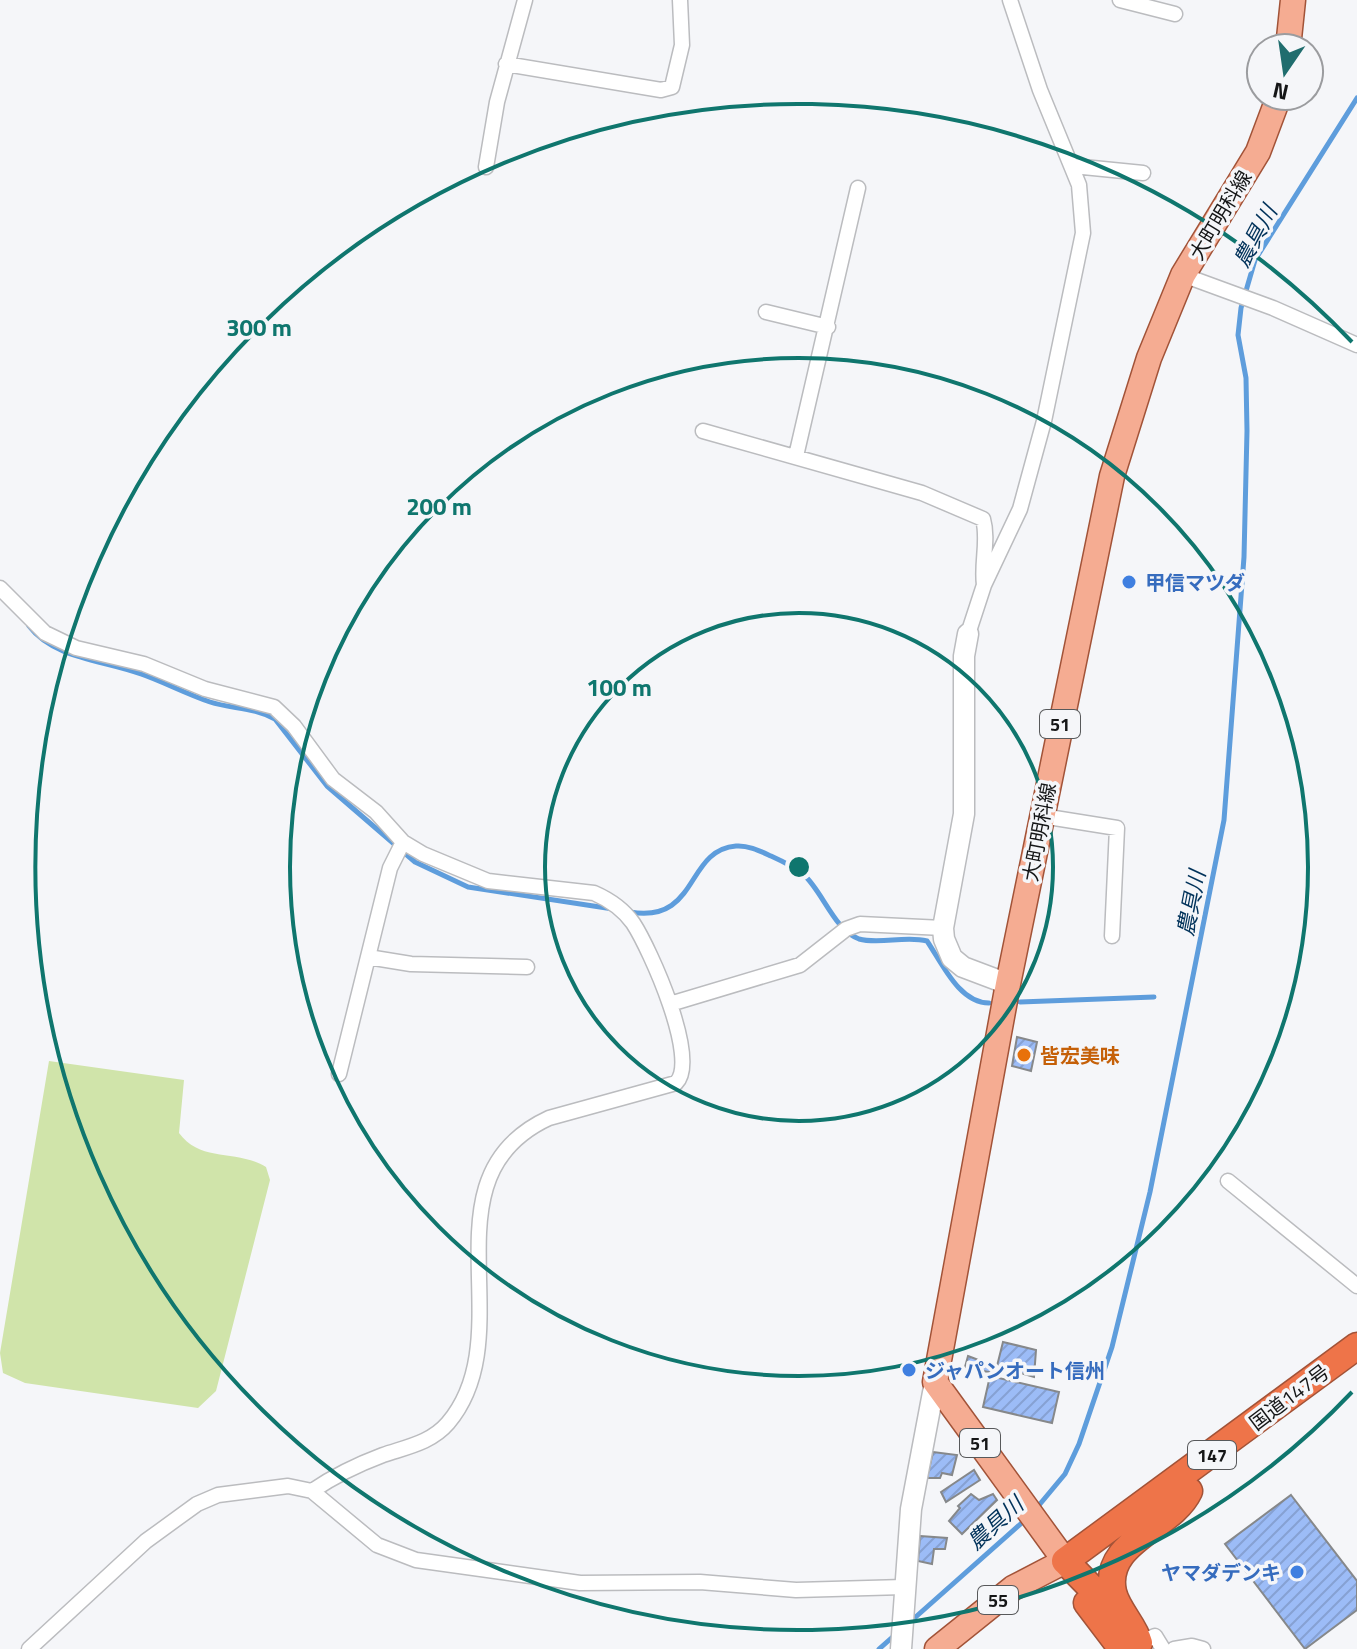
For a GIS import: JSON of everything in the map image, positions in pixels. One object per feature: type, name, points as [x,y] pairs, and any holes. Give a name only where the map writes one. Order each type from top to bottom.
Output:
[{"type":"highway","name":"国道147号","points":[[1065,1561],[1357,1346]]},
{"type":"highway","name":"国道147号","points":[[1065,1561],[1115,1543],[1357,1367]]},
{"type":"highway","name":"147","points":[[1142,1648],[1114,1594],[1113,1580],[1121,1553],[1182,1506],[1189,1491]]},
{"type":"highway","name":"147","points":[[1065,1561],[1088,1603],[1142,1648]]},
{"type":"main road","points":[[1290,32],[1293,0]]},
{"type":"main road","name":"大町明科線","points":[[935,1382],[1008,984],[1112,476],[1149,358],[1183,275],[1258,152],[1273,112]]},
{"type":"main road","name":"51","points":[[935,1382],[1065,1561]]},
{"type":"main road","name":"55","points":[[937,1649],[1013,1588],[1065,1561]]},
{"type":"street","points":[[486,167],[506,64],[525,0]]},
{"type":"street","points":[[506,64],[661,90],[672,87],[682,45],[680,0]]},
{"type":"street","points":[[1008,984],[975,974],[952,958],[943,928],[964,814],[964,656],[984,585],[1020,509],[1054,378],[1083,233],[1084,208],[1073,166],[1040,90],[1010,0]]},
{"type":"street","points":[[1120,0],[1175,14]]},
{"type":"street","points":[[1073,166],[1143,173]]},
{"type":"street","points":[[796,456],[858,188]]},
{"type":"street","points":[[1183,275],[1273,308],[1357,345]]},
{"type":"street","points":[[766,312],[828,327]]},
{"type":"street","points":[[703,431],[922,493],[983,519],[986,531],[981,564],[984,585]]},
{"type":"street","points":[[0,588],[45,633],[76,648],[144,664],[205,689],[274,707],[294,726],[333,779],[376,812],[403,842],[471,877],[594,893],[608,899],[633,923],[670,1004],[683,1058],[680,1079],[529,1127],[509,1142],[490,1169],[484,1192],[477,1260],[482,1326],[469,1383],[459,1409],[430,1439],[365,1462],[312,1491]]},
{"type":"street","points":[[1042,816],[1117,828],[1112,936]]},
{"type":"street","points":[[339,1074],[390,868],[403,842]]},
{"type":"street","points":[[670,1004],[800,965],[846,929],[860,924],[943,928]]},
{"type":"street","points":[[368,957],[411,964],[527,967]]},
{"type":"street","points":[[1228,1181],[1357,1286]]},
{"type":"street","points":[[901,1649],[902,1608],[916,1475],[935,1382]]},
{"type":"street","points":[[29,1649],[146,1541],[197,1504],[218,1495],[288,1486],[312,1491],[377,1545],[416,1560],[580,1583],[700,1582],[796,1590],[904,1587]]},
{"type":"street","points":[[1174,1649],[1192,1646],[1203,1649]]},
{"type":"green space","points":[[49,1061],[184,1080],[179,1133],[198,1148],[243,1158],[266,1167],[270,1180],[216,1391],[198,1408],[25,1383],[3,1373],[0,1353]]},
{"type":"building","points":[[1017,1037],[1037,1042],[1031,1071],[1012,1066]]},
{"type":"building","points":[[1003,1342],[1036,1350],[1034,1377],[997,1366]]},
{"type":"building","points":[[968,1356],[994,1366],[993,1373],[965,1367]]},
{"type":"building","points":[[990,1376],[1059,1392],[1052,1423],[983,1407]]},
{"type":"building","points":[[933,1452],[957,1455],[952,1475],[942,1473],[940,1478],[927,1478]]},
{"type":"building","points":[[974,1470],[980,1480],[946,1502],[941,1492]]},
{"type":"building","points":[[971,1494],[979,1500],[993,1494],[997,1500],[962,1534],[949,1521],[960,1508],[958,1506]]},
{"type":"building","points":[[1291,1495],[1357,1581],[1357,1610],[1305,1649],[1225,1544]]},
{"type":"building","points":[[920,1536],[947,1538],[945,1549],[934,1549],[932,1564],[918,1561]]},
{"type":"waterway","name":"農具川","points":[[1035,1510],[1065,1474],[1079,1444],[1112,1347],[1150,1192],[1224,820],[1244,557],[1247,431],[1246,378],[1238,335],[1241,308],[1255,260],[1357,98]]},
{"type":"waterway","points":[[29,626],[39,637],[66,652],[127,669],[210,702],[259,712],[275,719],[327,786],[415,862],[468,887],[613,909]]},
{"type":"waterway","points":[[630,912],[652,913],[668,907],[720,850],[749,847],[803,874],[835,919],[859,939],[927,941],[960,989],[978,1001],[989,1003]]},
{"type":"waterway","points":[[1020,1002],[1154,997]]},
{"type":"waterway","name":"農具川","points":[[910,1622],[1025,1520]]},
{"type":"waterway","name":"農具川","points":[[879,1649],[896,1634]]},
{"type":"place","name":"甲信マツダ","points":[[1129,582]]},
{"type":"place","name":"皆宏美味","points":[[1024,1055]]},
{"type":"place","name":"ジャパンオート信州","points":[[909,1370]]},
{"type":"place","name":"ヤマダデンキ","points":[[1297,1572]]}]
